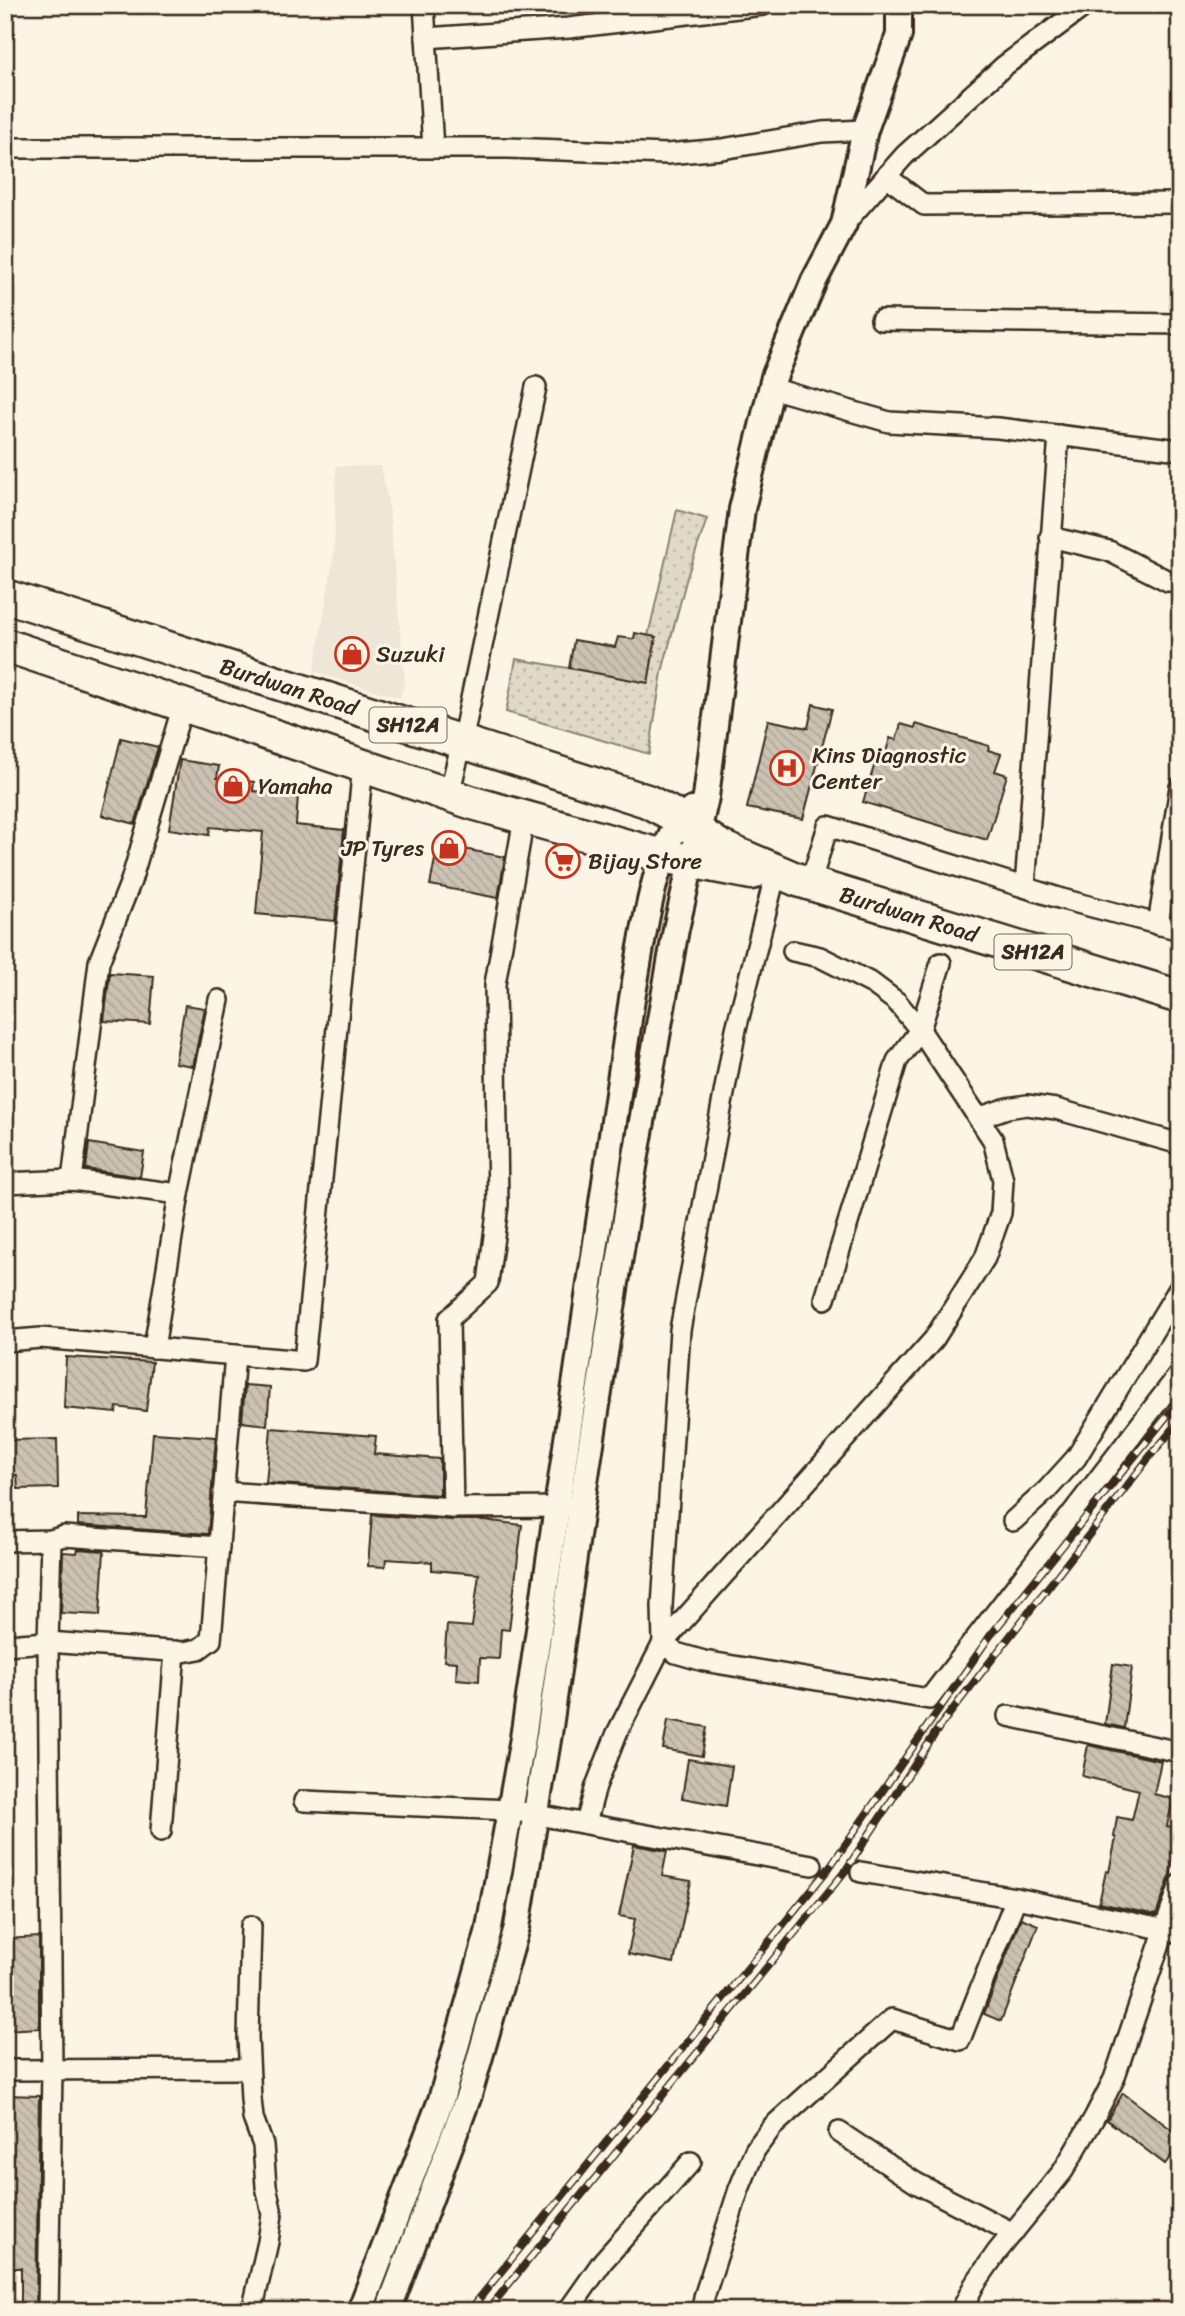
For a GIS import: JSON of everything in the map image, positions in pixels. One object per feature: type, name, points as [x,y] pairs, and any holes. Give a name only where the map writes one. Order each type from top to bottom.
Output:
[{"type":"main road","name":"Burdwan Road","points":[[5,596],[647,801],[721,847],[794,880]]},
{"type":"main road","name":"Burdwan Road","points":[[5,645],[524,818],[677,859],[794,880],[1180,997]]},
{"type":"street","points":[[424,5],[433,148]]},
{"type":"street","points":[[426,38],[569,28],[763,5]]},
{"type":"street","points":[[844,224],[865,130],[899,35],[899,5]]},
{"type":"street","points":[[360,2311],[441,2100],[488,1933],[634,1167],[676,929],[677,859],[689,825],[706,797],[742,509],[771,388],[814,281],[844,224],[905,155],[1004,66],[1086,5]]},
{"type":"street","points":[[5,148],[508,148],[667,154],[722,149],[822,132],[865,130]]},
{"type":"street","points":[[886,176],[924,205],[1180,203]]},
{"type":"street","points":[[881,320],[1180,324]]},
{"type":"street","points":[[449,794],[536,387]]},
{"type":"street","points":[[771,388],[889,422],[998,428],[1180,450]]},
{"type":"street","points":[[1025,887],[1059,435]]},
{"type":"street","points":[[1050,537],[1109,551],[1168,580],[1180,582]]},
{"type":"street","points":[[72,1180],[99,962],[131,881],[183,705]]},
{"type":"street","points":[[5,1341],[41,1338],[304,1360],[363,765]]},
{"type":"street","points":[[1158,925],[1180,787]]},
{"type":"street","points":[[453,1508],[449,1319],[488,1283],[498,1205],[495,984],[524,818]]},
{"type":"street","points":[[663,1643],[662,1606],[680,1329],[736,1029],[794,880],[828,826],[1025,887],[1180,930]]},
{"type":"street","points":[[586,1823],[596,1786],[617,1733],[663,1643],[934,1339],[985,1258],[1002,1213],[1003,1180],[992,1140],[920,1030],[897,1002],[873,984],[820,957],[793,951]]},
{"type":"street","points":[[825,1299],[897,1061],[920,1030],[941,963]]},
{"type":"street","points":[[154,1348],[179,1194],[219,1000]]},
{"type":"street","points":[[978,1118],[1007,1108],[1027,1105],[1056,1109],[1180,1144]]},
{"type":"street","points":[[5,1183],[72,1180],[179,1194]]},
{"type":"street","points":[[1013,1521],[1047,1490],[1076,1458],[1180,1287]]},
{"type":"street","points":[[5,1645],[48,1642],[174,1651],[199,1649],[211,1640],[235,1356]]},
{"type":"street","points":[[663,1643],[676,1653],[704,1661],[929,1699],[1180,1373]]},
{"type":"street","points":[[223,1492],[453,1508],[569,1507]]},
{"type":"street","points":[[388,2311],[469,2095],[517,1927],[536,1814],[569,1507]]},
{"type":"street","points":[[5,1542],[51,1540],[64,1536],[219,1547]]},
{"type":"street","points":[[48,2311],[52,2070],[48,1642],[51,1540]]},
{"type":"street","points":[[161,1831],[174,1651]]},
{"type":"street","points":[[1009,1716],[1180,1752]]},
{"type":"street","points":[[304,1801],[536,1814],[812,1865]]},
{"type":"street","points":[[861,1872],[1016,1898],[1172,1931]]},
{"type":"street","points":[[961,2311],[974,2285],[1063,2171],[1114,2079],[1172,1931],[1180,1884]]},
{"type":"street","points":[[702,2311],[738,2189],[755,2150],[772,2127],[892,2019],[960,2040],[1016,1898]]},
{"type":"street","points":[[251,1926],[249,2069],[253,2118],[263,2145],[266,2186],[272,2214],[252,2311]]},
{"type":"street","points":[[5,2070],[249,2069]]},
{"type":"street","points":[[839,2132],[916,2183],[1013,2233]]},
{"type":"street","points":[[568,2311],[603,2261],[691,2162]]},
{"type":"shaded area","points":[[336,466],[381,466],[389,507],[405,682],[400,698],[314,672],[334,554]]},
{"type":"shaded area","points":[[677,510],[707,519],[687,577],[662,672],[649,754],[506,712],[516,659],[648,682],[656,637],[648,636]]},
{"type":"building","points":[[635,633],[656,637],[648,683],[569,668],[574,640],[615,647],[618,637],[634,639]]},
{"type":"building","name":"Kins Diagnostic Center","points":[[813,704],[832,709],[803,819],[747,808],[768,720],[808,728]]},
{"type":"building","points":[[901,724],[915,728],[916,724],[989,746],[988,750],[1001,754],[995,771],[1007,775],[987,840],[863,802],[876,760],[883,762],[890,738],[896,740]]},
{"type":"building","points":[[121,738],[158,747],[135,824],[102,815]]},
{"type":"building","points":[[180,760],[219,766],[217,778],[254,782],[253,791],[298,795],[296,825],[344,830],[335,921],[256,914],[263,832],[210,827],[209,835],[169,829]]},
{"type":"building","points":[[438,844],[505,857],[498,898],[430,885]]},
{"type":"building","points":[[110,973],[154,976],[150,1024],[104,1021]]},
{"type":"building","points":[[185,1005],[205,1008],[193,1066],[175,1063]]},
{"type":"building","points":[[89,1143],[144,1152],[140,1177],[86,1169]]},
{"type":"building","points":[[66,1357],[152,1362],[146,1411],[117,1407],[116,1413],[64,1408]]},
{"type":"building","points":[[245,1385],[270,1387],[267,1425],[242,1422]]},
{"type":"building","points":[[271,1428],[376,1436],[374,1454],[440,1459],[440,1495],[266,1483]]},
{"type":"building","points":[[153,1433],[216,1437],[208,1534],[78,1525],[78,1516],[146,1517]]},
{"type":"building","points":[[57,1439],[58,1488],[18,1489],[17,1475],[5,1476],[5,1440]]},
{"type":"building","points":[[372,1515],[484,1520],[522,1525],[509,1630],[501,1629],[499,1659],[480,1658],[479,1681],[456,1679],[457,1662],[444,1661],[447,1625],[472,1627],[479,1574],[432,1570],[432,1562],[386,1559],[385,1567],[368,1566]]},
{"type":"building","points":[[78,1549],[104,1551],[100,1615],[61,1613],[63,1552],[77,1553]]},
{"type":"building","points":[[1113,1664],[1132,1667],[1124,1728],[1105,1724]]},
{"type":"building","points":[[668,1720],[707,1727],[702,1756],[663,1749]]},
{"type":"building","points":[[1088,1745],[1161,1761],[1154,1794],[1173,1799],[1167,1826],[1180,1829],[1180,1850],[1176,1849],[1156,1915],[1099,1903],[1106,1871],[1109,1872],[1117,1817],[1132,1820],[1139,1790],[1082,1776]]},
{"type":"building","points":[[688,1759],[732,1766],[726,1806],[682,1798]]},
{"type":"building","points":[[634,1845],[667,1851],[662,1876],[691,1881],[674,1963],[628,1954],[635,1919],[619,1916]]},
{"type":"building","points":[[1021,1918],[1038,1925],[1001,2021],[984,2014]]},
{"type":"building","points":[[39,1937],[39,2028],[5,2030],[5,1939]]},
{"type":"building","points":[[1123,2093],[1180,2136],[1180,2144],[1165,2164],[1107,2120]]},
{"type":"building","points":[[5,2095],[39,2096],[36,2311],[21,2311],[21,2268],[5,2268]]},
{"type":"railway","points":[[469,2311],[829,1868],[990,1636],[1180,1400]]},
{"type":"railway","points":[[487,2311],[846,1870],[940,1726],[1180,1421]]},
{"type":"place","name":"Suzuki","points":[[352,654]]},
{"type":"place","name":"Kins Diagnostic Center","points":[[787,768]]},
{"type":"place","name":"Yamaha","points":[[233,786]]},
{"type":"place","name":"JP Tyres","points":[[449,848]]},
{"type":"place","name":"Bijay Store","points":[[563,861]]}]
